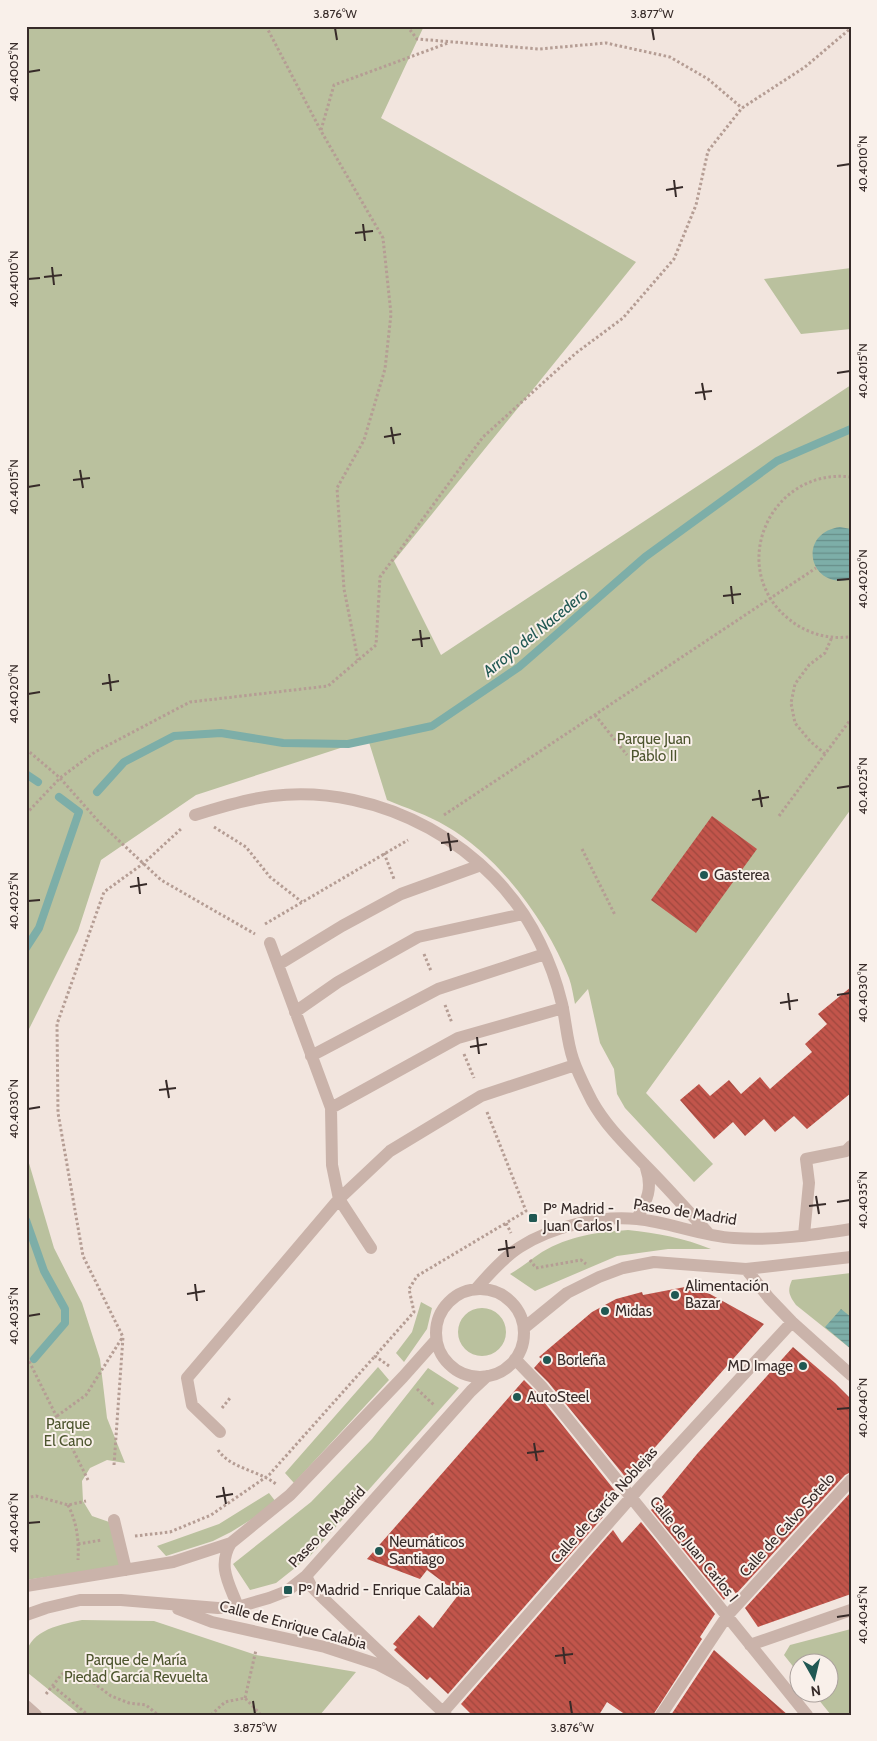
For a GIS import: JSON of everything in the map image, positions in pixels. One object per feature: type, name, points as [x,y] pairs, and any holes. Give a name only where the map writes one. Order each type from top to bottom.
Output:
[{"type":"street","points":[[200,813],[233,803],[273,796],[313,795],[353,800],[392,811],[428,827],[456,844],[504,888],[524,914],[553,971],[563,1008],[573,1059],[594,1103],[616,1136],[709,1234]]},
{"type":"street","points":[[278,965],[342,926],[401,894],[481,865]]},
{"type":"street","points":[[295,1012],[338,982],[418,936],[524,914]]},
{"type":"street","points":[[270,943],[331,1108],[332,1165],[339,1199],[371,1248]]},
{"type":"street","points":[[311,1056],[438,989],[545,954]]},
{"type":"street","points":[[331,1108],[458,1038],[563,1008]]},
{"type":"street","points":[[216,1427],[192,1405],[187,1378],[339,1199],[390,1152],[481,1096],[575,1065]]},
{"type":"street","points":[[804,1235],[809,1183],[806,1158],[846,1151],[851,1146]]},
{"type":"street","points":[[637,1219],[649,1194],[650,1180],[645,1165]]},
{"type":"street","name":"Paseo de Madrid","points":[[476,1288],[519,1247],[540,1236],[580,1222],[608,1219],[637,1219],[733,1238],[804,1235],[851,1228]]},
{"type":"street","points":[[524,1328],[567,1293],[599,1277],[623,1268],[654,1262],[746,1269],[851,1256]]},
{"type":"street","points":[[746,1269],[769,1298],[792,1322],[851,1376]]},
{"type":"street","points":[[476,1288],[493,1290],[508,1299],[518,1311],[524,1328],[522,1344],[515,1359],[503,1370],[487,1376],[470,1376],[454,1369],[442,1356],[436,1340],[436,1326],[440,1313],[448,1302],[461,1292],[476,1288]]},
{"type":"street","name":"Calle de García Noblejas","points":[[444,1713],[631,1497],[792,1322]]},
{"type":"street","points":[[26,1586],[173,1562],[230,1543],[290,1495],[436,1340]]},
{"type":"street","name":"Calle de Juan Carlos I","points":[[515,1359],[542,1387],[807,1715]]},
{"type":"street","name":"Paseo de Madrid","points":[[27,1615],[46,1608],[80,1600],[121,1600],[218,1608],[238,1606],[287,1590],[306,1576],[471,1391],[487,1376]]},
{"type":"street","name":"Calle de Calvo Sotelo","points":[[661,1715],[727,1616],[851,1480]]},
{"type":"street","points":[[114,1520],[126,1570]]},
{"type":"street","points":[[230,1543],[225,1552],[223,1566],[238,1606]]},
{"type":"street","name":"Calle de Enrique Calabia","points":[[306,1576],[311,1586],[324,1600],[444,1713]]},
{"type":"street","name":"Calle de Enrique Calabia","points":[[165,1604],[212,1622],[334,1650],[377,1664],[411,1682]]},
{"type":"street","points":[[750,1645],[851,1610]]},
{"type":"street","points":[[26,1706],[36,1715]]},
{"type":"path","points":[[266,26],[321,131],[383,238],[391,314],[385,369],[364,440],[337,488],[344,589],[358,660]]},
{"type":"path","points":[[407,26],[417,39],[539,49],[606,43],[670,57],[708,79],[742,108]]},
{"type":"path","points":[[26,814],[60,778],[95,752],[190,702],[328,686],[376,645],[380,577],[483,437],[576,353],[623,318],[674,260],[696,204],[708,152],[742,108],[805,66],[851,28]]},
{"type":"path","points":[[321,131],[334,85],[451,42]]},
{"type":"path","points":[[851,478],[839,476],[820,479],[802,485],[786,496],[773,510],[764,527],[759,545],[759,564],[762,582],[771,600],[782,614],[797,626],[814,633],[832,637],[851,637]]},
{"type":"path","points":[[251,932],[428,827],[454,807],[771,600],[816,568]]},
{"type":"path","points":[[825,754],[810,741],[795,723],[790,703],[796,684],[809,666],[825,652],[832,637]]},
{"type":"path","points":[[595,715],[627,754]]},
{"type":"path","points":[[779,816],[851,719]]},
{"type":"path","points":[[845,726],[851,730]]},
{"type":"path","points":[[26,749],[60,778],[99,822],[161,880],[270,943]]},
{"type":"path","points":[[114,1466],[123,1337],[82,1256],[58,1113],[57,1024],[104,892],[144,864],[200,813],[215,828],[246,847],[270,877],[302,902]]},
{"type":"path","points":[[582,849],[615,915]]},
{"type":"path","points":[[384,853],[401,894]]},
{"type":"path","points":[[418,936],[508,1165]]},
{"type":"path","points":[[78,1544],[170,1532],[211,1515],[267,1477],[414,1312],[409,1289],[417,1276],[506,1223]]},
{"type":"path","points":[[56,1416],[86,1395],[123,1337]]},
{"type":"path","points":[[26,1352],[88,1480]]},
{"type":"path","points":[[375,1356],[403,1377],[448,1418]]},
{"type":"path","points":[[230,1398],[216,1427],[205,1430],[221,1455],[229,1462],[267,1477],[290,1495]]},
{"type":"path","points":[[26,1498],[36,1496],[68,1505],[86,1501]]},
{"type":"path","points":[[244,1698],[256,1647]]},
{"type":"path","points":[[46,1694],[62,1674],[75,1672],[111,1696],[129,1703],[146,1705],[158,1715]]},
{"type":"path","points":[[53,1686],[88,1715]]},
{"type":"path","points":[[211,1715],[225,1702],[244,1698]]},
{"type":"path","points":[[244,1698],[261,1715]]},
{"type":"green space","name":"Parque Juan Pablo II","points":[[26,26],[424,26],[381,118],[636,262],[394,561],[441,655],[851,385],[851,809],[646,1093],[713,1164],[694,1182],[625,1108],[617,1094],[614,1069],[600,1043],[588,989],[575,1004],[570,981],[560,957],[535,913],[502,872],[465,839],[432,818],[387,800],[368,739],[196,795],[101,860],[78,931],[29,1029],[26,1031]]},
{"type":"green space","points":[[851,268],[851,329],[801,334],[764,279]]},
{"type":"green space","name":"Parque El Cano","points":[[26,1153],[54,1248],[82,1303],[100,1359],[107,1418],[125,1463],[107,1460],[90,1468],[82,1481],[83,1501],[92,1516],[112,1523],[122,1566],[26,1580]]},
{"type":"green space","points":[[628,1230],[670,1236],[711,1249],[668,1249],[617,1256],[535,1291],[510,1274],[542,1252],[563,1242],[595,1234]]},
{"type":"green space","points":[[851,1273],[851,1349],[796,1305],[790,1296],[789,1290],[792,1280]]},
{"type":"green space","points":[[421,1302],[432,1308],[427,1329],[404,1362],[396,1353],[412,1332]]},
{"type":"green space","points":[[482,1308],[491,1310],[499,1315],[504,1323],[506,1332],[504,1341],[499,1349],[491,1354],[482,1356],[473,1354],[465,1349],[460,1341],[458,1332],[460,1323],[465,1315],[473,1310]]},
{"type":"green space","points":[[378,1367],[389,1380],[294,1483],[285,1473]]},
{"type":"green space","points":[[428,1368],[459,1388],[310,1556],[276,1583],[250,1590],[233,1564],[311,1502],[372,1439]]},
{"type":"green space","points":[[269,1493],[276,1502],[231,1532],[213,1541],[166,1556],[157,1546],[219,1524]]},
{"type":"green space","name":"Parque de María Piedad García Revuelta","points":[[82,1620],[154,1621],[256,1655],[356,1672],[320,1715],[80,1715],[28,1673],[26,1660],[32,1641],[40,1634],[59,1625]]},
{"type":"green space","points":[[851,1629],[851,1715],[831,1715],[822,1704],[840,1704],[840,1654],[790,1654],[790,1663],[784,1655],[790,1645]]},
{"type":"water","points":[[840,527],[851,529],[851,579],[837,580],[825,577],[817,569],[813,560],[813,549],[817,539],[826,531]]},
{"type":"water","points":[[841,1309],[851,1317],[851,1349],[825,1327]]},
{"type":"building","name":"Gasterea","points":[[712,816],[757,849],[696,933],[651,900]]},
{"type":"building","points":[[851,987],[851,1093],[807,1129],[794,1116],[775,1132],[764,1119],[745,1136],[733,1122],[714,1139],[680,1100],[699,1084],[710,1096],[729,1080],[741,1094],[760,1077],[770,1089],[812,1052],[805,1044],[827,1024],[818,1014]]},
{"type":"building","points":[[685,1287],[710,1294],[764,1324],[627,1479],[548,1382],[534,1368],[542,1359],[539,1357],[592,1312],[616,1299],[642,1292],[643,1295]]},
{"type":"building","points":[[793,1347],[851,1399],[851,1472],[845,1475],[736,1594],[732,1588],[724,1600],[651,1510],[697,1454]]},
{"type":"building","points":[[524,1380],[536,1392],[616,1492],[598,1511],[603,1517],[448,1694],[430,1677],[427,1680],[394,1650],[397,1647],[393,1644],[419,1615],[433,1628],[459,1594],[427,1570],[420,1579],[367,1559]]},
{"type":"building","points":[[851,1492],[851,1594],[758,1627],[745,1608]]},
{"type":"building","points":[[641,1522],[715,1614],[700,1637],[702,1639],[653,1715],[626,1715],[607,1702],[599,1715],[472,1715],[461,1704],[613,1530],[622,1543]]},
{"type":"building","points":[[714,1650],[788,1715],[671,1715]]},
{"type":"waterway","name":"Arroyo del Nacedero","points":[[97,792],[124,762],[174,736],[221,733],[283,743],[348,744],[432,726],[519,667],[645,557],[777,461],[851,429]]},
{"type":"waterway","points":[[26,774],[38,782]]},
{"type":"waterway","name":"Arroyo del Nacedero","points":[[26,948],[39,928],[79,812],[59,797]]},
{"type":"waterway","name":"Arroyo del Nacedero","points":[[26,1220],[44,1271],[65,1309],[65,1323],[34,1359]]},
{"type":"place","name":"Gasterea","points":[[704,875]]},
{"type":"place","name":"Pº Madrid - Juan Carlos I","points":[[533,1218]]},
{"type":"place","name":"Alimentación Bazar","points":[[675,1295]]},
{"type":"place","name":"Midas","points":[[605,1311]]},
{"type":"place","name":"Borleña","points":[[547,1360]]},
{"type":"place","name":"MD Image","points":[[803,1366]]},
{"type":"place","name":"AutoSteel","points":[[517,1397]]},
{"type":"place","name":"Neumáticos Santiago","points":[[379,1551]]},
{"type":"place","name":"Pº Madrid - Enrique Calabia","points":[[288,1590]]}]
